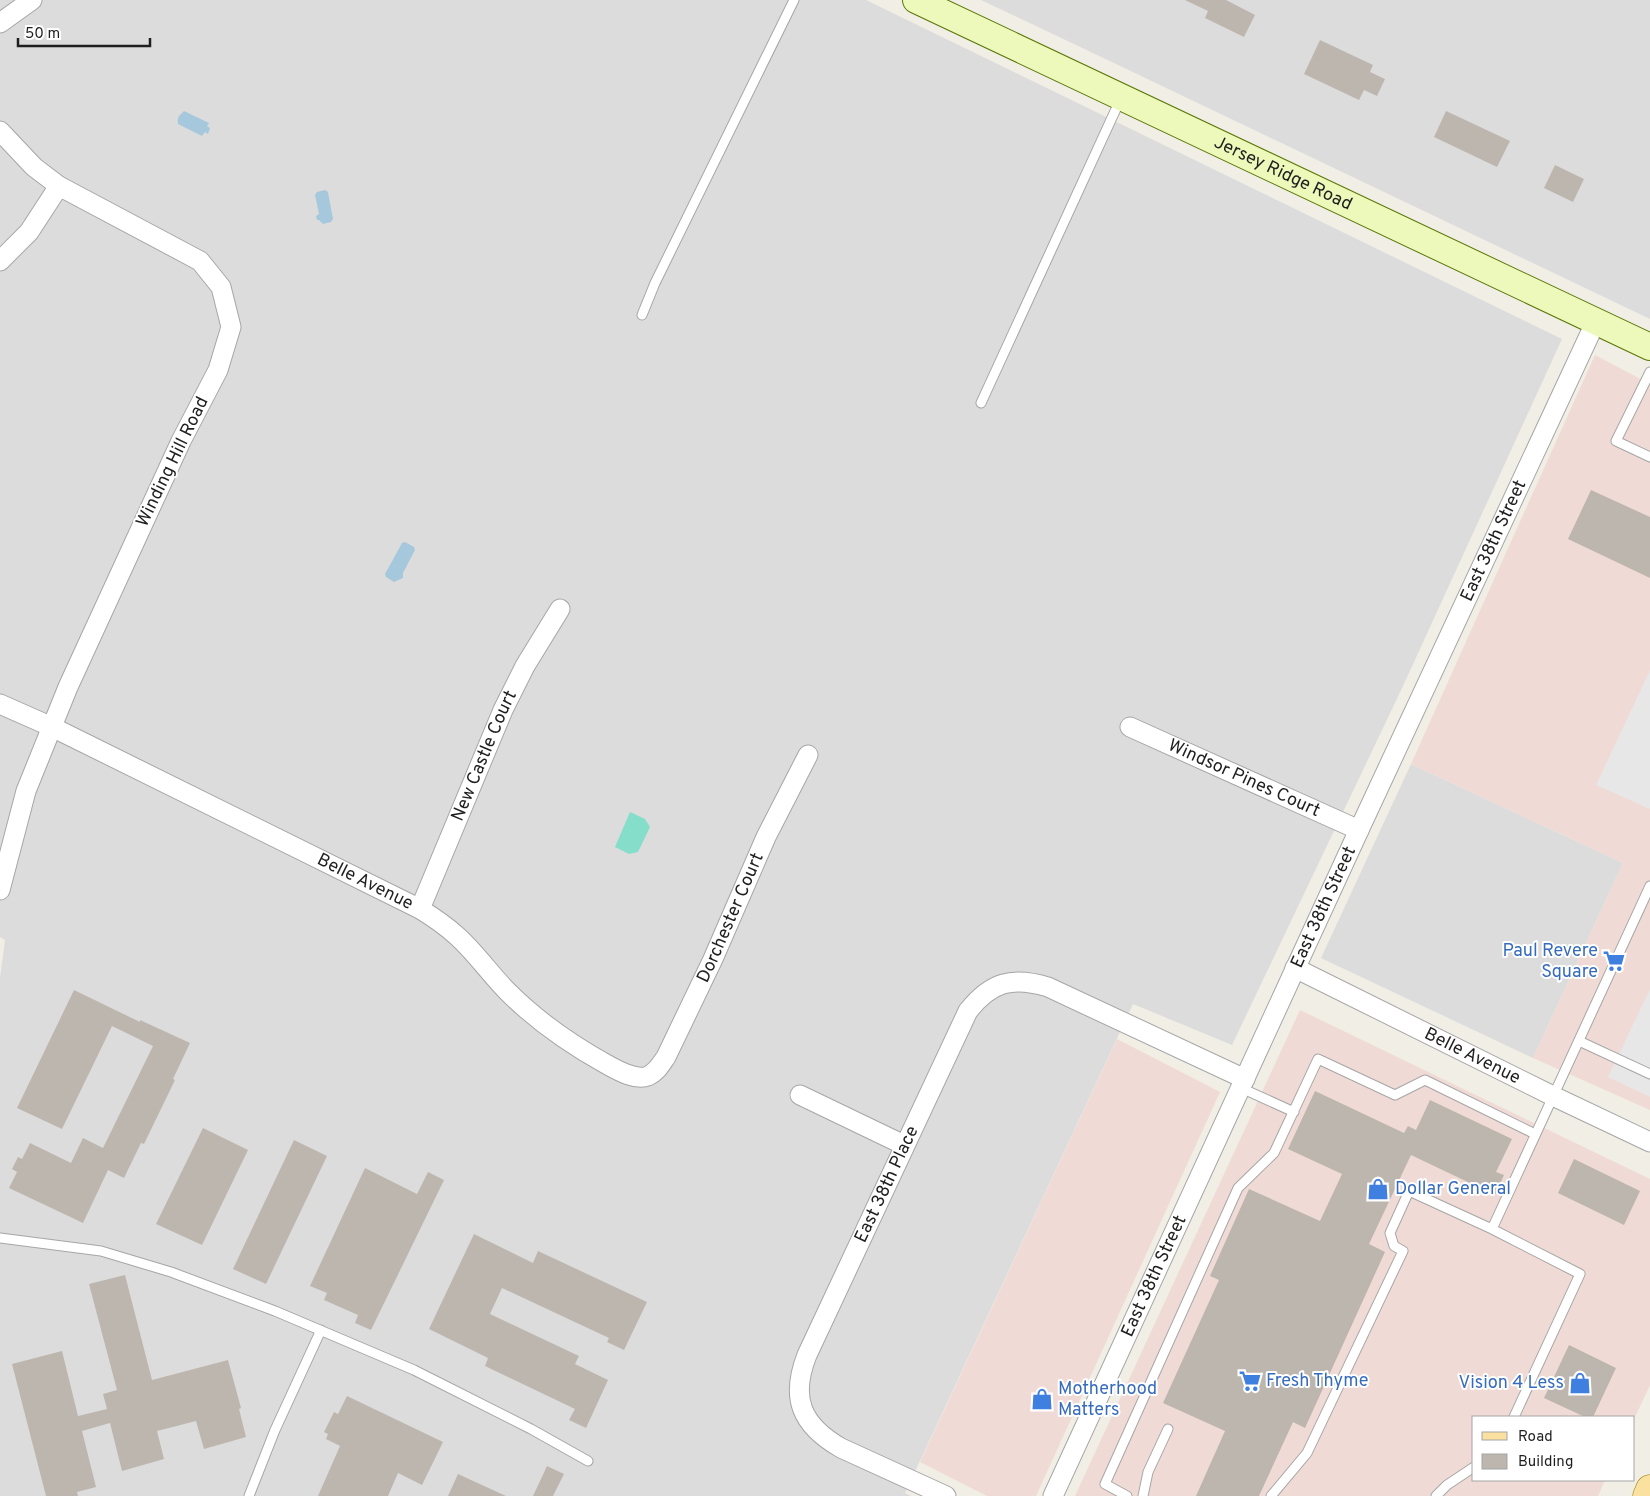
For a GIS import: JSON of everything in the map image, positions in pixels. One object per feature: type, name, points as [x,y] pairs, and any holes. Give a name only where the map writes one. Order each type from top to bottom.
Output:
[{"type":"main road","name":"Jersey Ridge Road","points":[[916,0],[1650,347]]},
{"type":"main road","points":[[1647,1496],[1650,1489]]},
{"type":"street","points":[[0,23],[32,0]]},
{"type":"street","name":"Winding Hill Road","points":[[0,132],[34,166],[59,186],[200,262],[221,286],[231,328],[218,370],[177,450],[72,678],[26,791],[0,890]]},
{"type":"street","points":[[0,261],[29,232],[59,186]]},
{"type":"street","name":"East 38th Street","points":[[1053,1496],[1295,968],[1596,321]]},
{"type":"street","name":"New Castle Court","points":[[420,909],[503,710],[525,666],[560,609]]},
{"type":"street","name":"Belle Avenue","points":[[0,704],[52,727],[420,909],[456,935],[507,991],[558,1035],[626,1074],[638,1077],[647,1076]]},
{"type":"street","name":"Windsor Pines Court","points":[[1130,727],[1359,830]]},
{"type":"street","name":"Dorchester Court","points":[[647,1076],[658,1069],[666,1056],[713,959],[766,837],[808,755]]},
{"type":"street","name":"Belle Avenue","points":[[1295,968],[1650,1142]]},
{"type":"street","name":"East 38th Place","points":[[946,1496],[841,1448],[826,1439],[806,1418],[800,1403],[799,1386],[801,1371],[904,1145],[968,1011],[979,997],[1006,982],[1032,982],[1048,987],[1243,1083]]},
{"type":"street","points":[[800,1095],[904,1145]]},
{"type":"lane","points":[[642,315],[655,284],[794,0]]},
{"type":"lane","points":[[981,403],[1121,98]]},
{"type":"lane","points":[[1650,372],[1616,441],[1650,457]]},
{"type":"lane","points":[[1492,1229],[1650,886]]},
{"type":"lane","points":[[1579,1041],[1650,1074]]},
{"type":"lane","points":[[1127,1496],[1106,1484],[1238,1188],[1274,1153],[1318,1059],[1395,1095],[1425,1080],[1535,1134]]},
{"type":"lane","points":[[1243,1083],[1294,1112]]},
{"type":"lane","points":[[1271,1496],[1308,1453],[1403,1251],[1394,1246],[1390,1233],[1409,1191],[1492,1229],[1580,1274],[1514,1416]]},
{"type":"lane","points":[[0,1238],[101,1251],[171,1272],[321,1330],[414,1370],[531,1429],[588,1461]]},
{"type":"lane","points":[[249,1496],[275,1430],[321,1330]]},
{"type":"lane","points":[[1143,1496],[1148,1472],[1168,1429]]},
{"type":"lane","points":[[1436,1496],[1447,1485],[1472,1468]]},
{"type":"shaded area","points":[[0,0],[866,0],[1562,339],[1403,686],[1232,1045],[1133,1004],[905,1493],[911,1496],[0,1496],[0,978],[5,940],[0,937]]},
{"type":"shaded area","points":[[981,0],[1650,0],[1650,319],[1116,64]]},
{"type":"shaded area","points":[[184,111],[209,123],[207,126],[210,128],[208,134],[205,132],[202,136],[178,124],[179,117]]},
{"type":"shaded area","points":[[325,190],[328,192],[333,219],[331,222],[323,224],[317,220],[316,216],[319,214],[315,195],[317,192]]},
{"type":"shaded area","points":[[1595,355],[1650,384],[1650,1110],[1533,1058],[1623,863],[1411,764]]},
{"type":"shaded area","points":[[405,542],[414,547],[415,550],[403,573],[403,578],[394,582],[386,577],[385,574],[402,543]]},
{"type":"shaded area","points":[[1650,670],[1650,809],[1596,785]]},
{"type":"shaded area","points":[[1411,764],[1623,863],[1533,1058],[1321,958]]},
{"type":"shaded area","points":[[630,812],[645,819],[650,827],[638,852],[629,854],[615,847]]},
{"type":"shaded area","points":[[1650,989],[1650,1097],[1608,1077]]},
{"type":"shaded area","points":[[1300,1010],[1650,1179],[1650,1385],[1635,1417],[1472,1416],[1472,1481],[1605,1481],[1598,1496],[1075,1496]]},
{"type":"shaded area","points":[[1117,1039],[1220,1092],[1036,1496],[987,1496],[920,1462]]},
{"type":"building","points":[[1185,0],[1226,0],[1255,15],[1244,37],[1205,18],[1208,11]]},
{"type":"building","points":[[1320,40],[1373,65],[1370,72],[1385,79],[1377,96],[1364,90],[1359,100],[1304,74]]},
{"type":"building","points":[[1446,111],[1510,141],[1497,167],[1434,137]]},
{"type":"building","points":[[1555,165],[1584,179],[1573,202],[1544,188]]},
{"type":"building","points":[[1591,490],[1650,517],[1650,578],[1568,539]]},
{"type":"building","points":[[74,990],[140,1022],[140,1020],[190,1043],[173,1079],[175,1080],[144,1144],[141,1143],[124,1178],[108,1170],[83,1223],[9,1188],[17,1172],[12,1169],[18,1157],[22,1159],[30,1143],[71,1163],[83,1138],[103,1148],[153,1046],[112,1026],[62,1129],[17,1108]]},
{"type":"building","points":[[1315,1091],[1404,1133],[1408,1126],[1416,1130],[1430,1100],[1512,1139],[1496,1172],[1504,1175],[1495,1195],[1411,1155],[1369,1244],[1385,1252],[1305,1428],[1293,1422],[1259,1496],[1196,1496],[1225,1431],[1163,1403],[1219,1280],[1210,1276],[1249,1189],[1320,1221],[1342,1174],[1288,1149]]},
{"type":"building","points":[[203,1128],[248,1150],[202,1245],[156,1224]]},
{"type":"building","points":[[294,1140],[327,1156],[266,1284],[233,1269]]},
{"type":"building","points":[[1574,1159],[1640,1191],[1624,1225],[1558,1193]]},
{"type":"building","points":[[365,1168],[417,1194],[428,1172],[444,1180],[371,1330],[355,1323],[358,1315],[324,1300],[327,1293],[310,1286]]},
{"type":"building","points":[[474,1234],[533,1263],[538,1251],[647,1302],[624,1350],[607,1342],[609,1338],[502,1288],[490,1314],[579,1356],[575,1364],[608,1380],[586,1428],[569,1420],[575,1409],[485,1366],[488,1358],[429,1329]]},
{"type":"building","points":[[125,1275],[152,1380],[228,1360],[241,1408],[239,1409],[246,1437],[204,1449],[196,1421],[157,1431],[164,1459],[122,1471],[110,1423],[82,1431],[96,1487],[77,1492],[78,1496],[46,1496],[12,1364],[62,1351],[78,1416],[107,1409],[103,1394],[117,1390],[89,1284]]},
{"type":"building","name":"Vision 4 Less","points":[[1569,1345],[1616,1368],[1593,1416],[1583,1416],[1544,1398]]},
{"type":"building","points":[[347,1396],[443,1442],[422,1485],[398,1473],[388,1496],[318,1496],[340,1446],[326,1439],[328,1434],[324,1432],[334,1412],[338,1414]]},
{"type":"building","points":[[547,1466],[564,1474],[553,1496],[533,1496]]},
{"type":"building","points":[[458,1474],[506,1496],[448,1496]]},
{"type":"place","name":"Paul Revere Square","points":[[1614,961]]},
{"type":"place","name":"Dollar General","points":[[1378,1189]]},
{"type":"place","name":"Fresh Thyme","points":[[1250,1381]]},
{"type":"place","name":"Vision 4 Less","points":[[1580,1383]]},
{"type":"place","name":"Motherhood Matters","points":[[1042,1399]]}]
